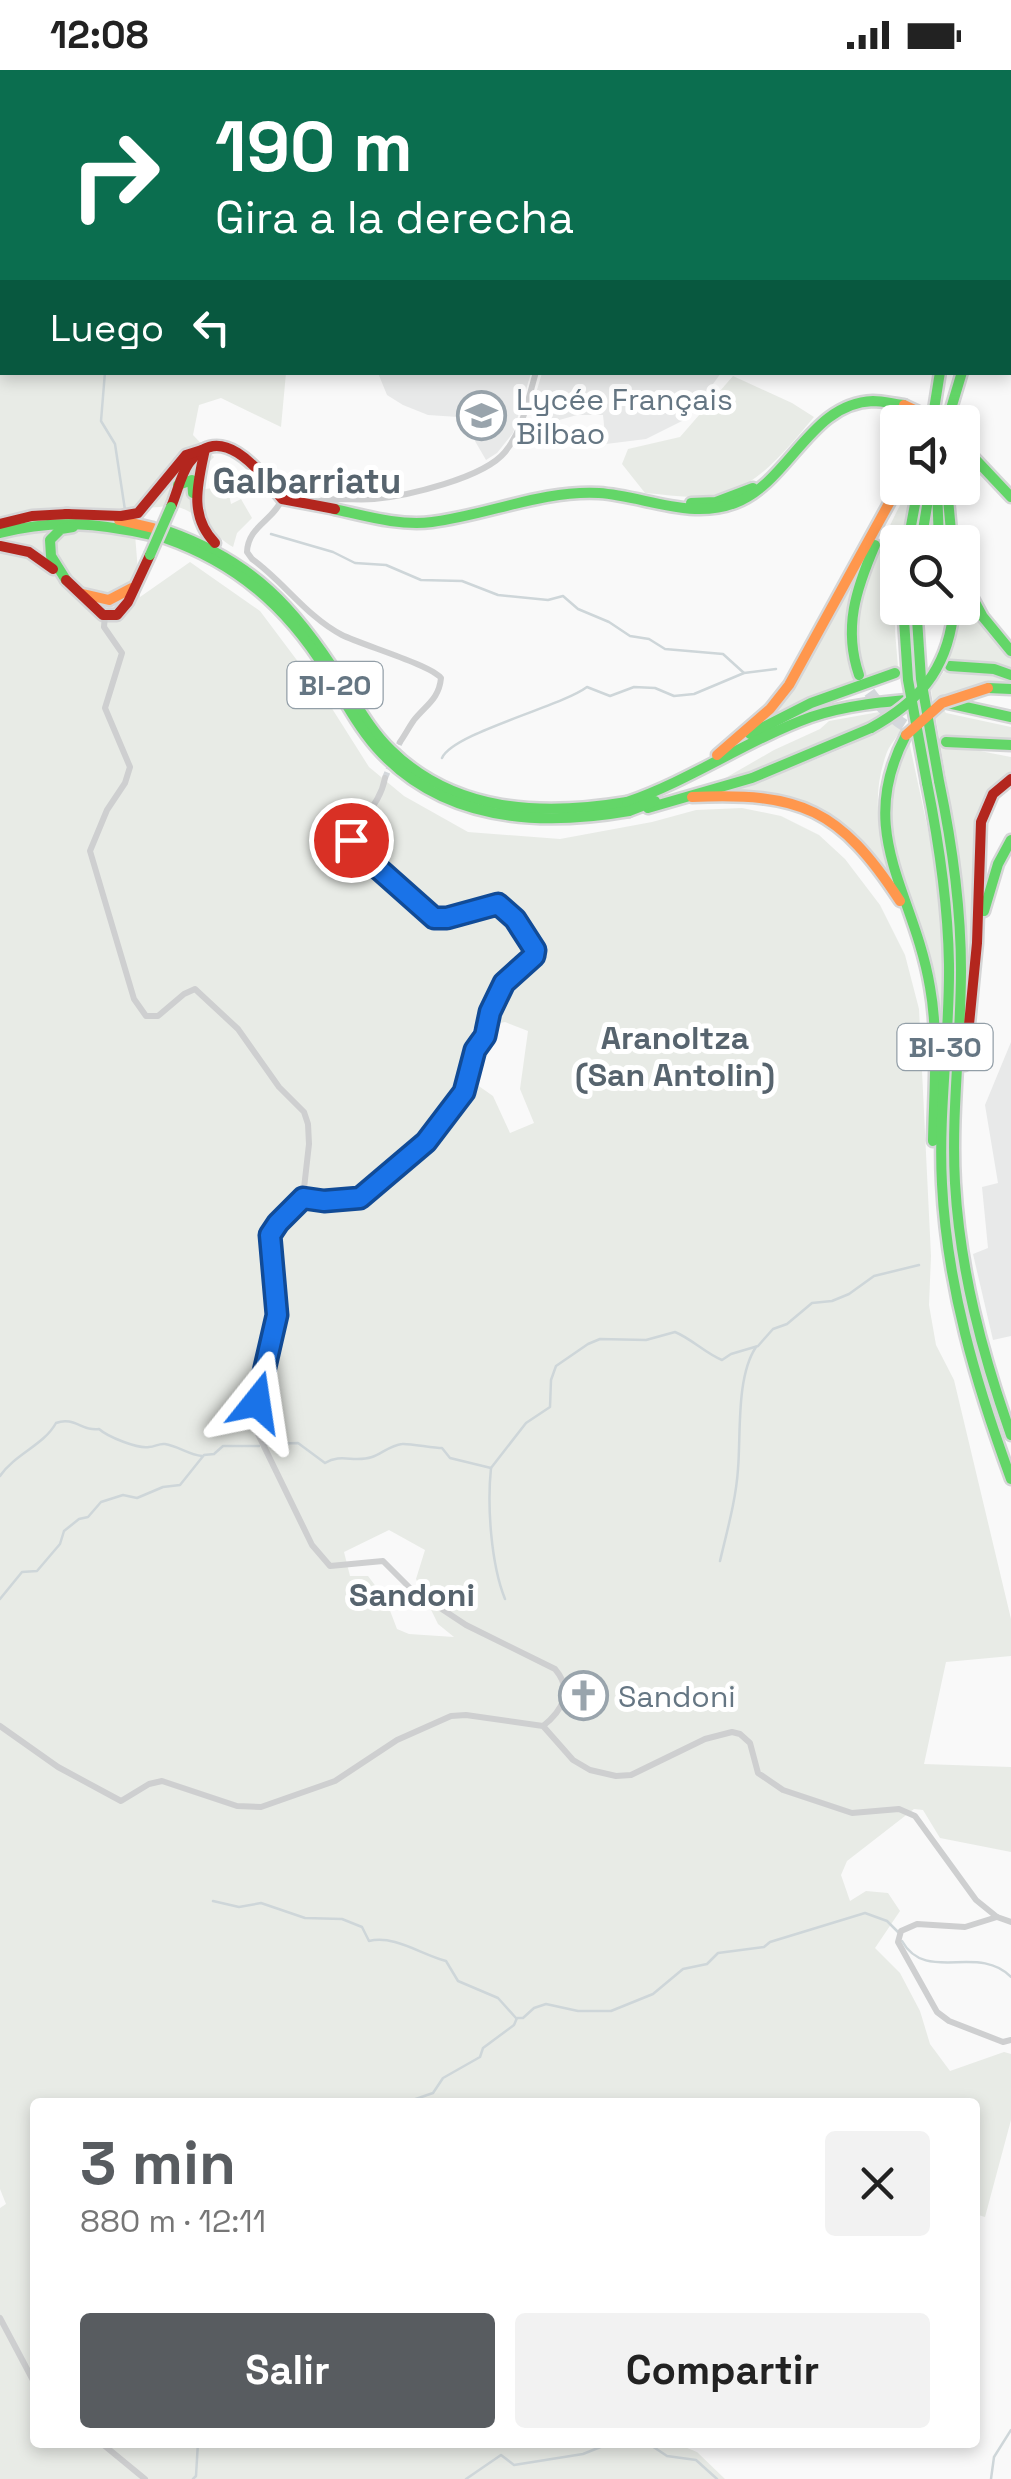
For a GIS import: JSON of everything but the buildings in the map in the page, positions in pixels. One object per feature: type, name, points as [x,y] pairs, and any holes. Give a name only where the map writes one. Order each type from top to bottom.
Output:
[{"type":"main road","points":[[953,405],[962,376]]},
{"type":"main road","points":[[953,405],[962,376]]},
{"type":"main road","points":[[932,405],[939,379]]},
{"type":"main road","points":[[0,524],[32,516],[88,512],[131,516],[186,455],[223,447],[250,458],[282,500],[387,516],[453,518],[555,496],[598,494],[702,504],[732,498],[758,484],[815,426],[842,409],[871,402],[896,405]]},
{"type":"main road","points":[[0,546],[29,552],[105,615],[121,612],[150,555],[178,485],[189,464],[205,449]]},
{"type":"main road","points":[[205,449],[197,520],[203,533],[236,559]]},
{"type":"main road","points":[[980,464],[1011,497]]},
{"type":"main road","points":[[170,535],[186,530],[190,524],[194,482],[189,479],[178,485]]},
{"type":"main road","points":[[717,755],[770,709],[789,686],[889,505]]},
{"type":"main road","points":[[859,675],[850,646],[852,605],[891,505]]},
{"type":"main road","points":[[0,533],[47,522],[152,531],[97,516],[66,514]]},
{"type":"main road","points":[[66,580],[49,555],[51,540],[62,528],[100,524]]},
{"type":"main road","name":"BI-20","points":[[170,535],[236,559],[285,600],[322,648],[376,733],[398,758],[428,780],[464,797],[526,810],[628,806]]},
{"type":"main road","name":"BI-20","points":[[170,535],[227,564],[272,598],[304,637],[376,747],[392,764],[424,787],[462,806],[524,820],[575,820],[628,806],[707,778],[789,734],[842,714],[920,705],[1011,720]]},
{"type":"main road","points":[[76,590],[92,598],[109,600],[126,593],[137,582]]},
{"type":"main road","points":[[980,611],[1011,651]]},
{"type":"main road","name":"BI-30","points":[[905,625],[908,680],[952,847],[960,925],[954,1159],[961,1242],[980,1338],[1011,1435]]},
{"type":"main road","name":"BI-30","points":[[918,625],[948,926],[941,1159],[946,1232],[973,1373],[1011,1479]]},
{"type":"main road","points":[[692,797],[796,761],[899,714],[935,679],[947,654],[950,625]]},
{"type":"main road","points":[[950,666],[994,669],[1011,675]]},
{"type":"main road","points":[[628,806],[811,703],[895,673]]},
{"type":"main road","points":[[958,1310],[946,1271],[935,1198],[933,1017],[924,956],[882,822],[882,791],[891,759],[906,734],[928,710],[960,694],[988,688],[1011,689]]},
{"type":"main road","points":[[946,742],[1011,745]]},
{"type":"main road","points":[[961,1242],[964,1075],[977,943],[981,822],[993,794],[1011,780]]},
{"type":"main road","points":[[628,806],[735,794],[772,796],[808,806],[872,856],[902,904],[924,956]]},
{"type":"main road","points":[[977,943],[988,891],[1011,840]]},
{"type":"street","points":[[307,505],[332,498],[361,500],[415,494],[501,457],[523,416],[535,375]]},
{"type":"street","points":[[282,500],[280,507],[247,541],[246,552],[252,559],[328,627],[396,658],[427,666],[441,678],[432,703],[416,716],[400,742]]},
{"type":"street","points":[[105,615],[104,628],[122,653],[104,708],[130,767],[126,783],[114,798],[90,851],[138,1008],[146,1016],[158,1016],[195,989],[248,1041],[279,1087],[304,1112],[308,1124],[303,1198],[270,1235],[277,1315],[257,1402],[257,1432],[312,1545],[330,1566],[382,1561],[410,1588],[466,1625],[560,1674],[565,1699],[562,1708],[543,1726]]},
{"type":"street","points":[[303,1198],[360,1198],[426,1142],[464,1092],[475,1050],[485,1036],[504,983],[534,956],[535,950],[505,907],[490,904],[447,918],[434,918],[353,846],[351,840],[371,814],[385,778]]},
{"type":"street","points":[[0,1726],[58,1767],[120,1801],[162,1781],[254,1809],[335,1781],[398,1740],[451,1716],[543,1726],[573,1760],[590,1770],[616,1776],[631,1775],[724,1732],[740,1734],[750,1743],[758,1773],[783,1790],[852,1814],[899,1808],[915,1816],[965,1886],[997,1917],[1011,1922]]},
{"type":"street","points":[[997,1917],[965,1928],[917,1924],[899,1933],[902,1953],[937,2012],[948,2021],[1003,2042],[1011,2040]]},
{"type":"street","points":[[0,2318],[30,2375]]},
{"type":"street","points":[[107,2448],[145,2479]]},
{"type":"shaded area","points":[[0,375],[286,375],[281,427],[221,398],[199,405],[193,435],[214,457],[206,465],[205,489],[213,488],[221,477],[231,504],[241,499],[252,518],[237,533],[233,547],[181,508],[133,509],[140,597],[190,562],[260,611],[326,699],[369,767],[404,796],[468,832],[560,839],[696,810],[742,808],[781,816],[819,835],[845,859],[880,905],[905,955],[919,1009],[931,1256],[929,1305],[936,1345],[954,1380],[1011,1619],[1011,1656],[946,1662],[924,1764],[1011,1767],[1011,1852],[940,1838],[923,1810],[914,1809],[847,1861],[841,1875],[850,1901],[866,1891],[888,1893],[900,1911],[875,1948],[900,1973],[920,2011],[930,2044],[950,2071],[1004,2052],[1011,2054],[1011,2120],[985,2217],[980,2216],[980,2098],[30,2098],[30,2448],[687,2448],[697,2452],[725,2479],[0,2479],[0,2208],[6,2204],[0,2189]],"holes":[[[505,1022],[528,1031],[520,1089],[534,1123],[510,1133],[493,1096],[463,1075],[473,1028]],[[389,1530],[425,1550],[416,1579],[438,1624],[454,1637],[409,1634],[397,1629],[386,1600],[368,1576],[350,1576],[344,1552]]]},
{"type":"shaded area","name":"Lycée Français Bilbao","points":[[379,375],[530,375],[513,433],[486,460],[458,417],[428,415],[387,395]]},
{"type":"shaded area","points":[[541,375],[720,375],[688,418],[646,439],[606,444],[603,415],[577,415],[545,424],[531,410]]},
{"type":"shaded area","points":[[733,376],[814,417],[766,469],[732,491],[700,497],[645,493],[622,464],[628,449],[680,437]]},
{"type":"shaded area","points":[[900,505],[909,505],[906,525],[890,525]]},
{"type":"shaded area","points":[[880,547],[880,625],[895,625],[898,667],[834,689],[765,721],[858,561],[852,591],[855,679],[866,674],[857,626],[860,602]]},
{"type":"shaded area","points":[[980,619],[1011,658],[1011,668],[947,661],[954,625],[980,625]]},
{"type":"shaded area","points":[[946,669],[1011,678],[1011,685],[969,687],[936,699],[946,713],[1011,727],[1011,739],[947,735],[949,745],[1011,757],[1011,776],[984,802],[966,1010],[959,854],[931,690]]},
{"type":"shaded area","points":[[896,709],[816,749],[708,788],[829,721]]},
{"type":"shaded area","points":[[903,717],[902,727],[887,752],[878,801],[884,847],[894,880],[862,841],[825,814],[783,797],[733,789],[842,749]]},
{"type":"shaded area","points":[[908,737],[936,867],[942,925],[942,1012],[938,1012],[936,978],[892,847],[885,812],[899,750]]},
{"type":"shaded area","points":[[1011,1042],[1011,1336],[993,1340],[973,1254],[988,1248],[982,1187],[998,1183],[985,1105]]},
{"type":"waterway","points":[[105,375],[101,421],[115,444],[125,510]]},
{"type":"waterway","points":[[271,534],[333,552],[355,563],[386,565],[421,580],[462,581],[498,595],[548,600],[563,596],[578,609],[630,636],[649,639],[665,649],[723,654],[744,673]]},
{"type":"waterway","points":[[442,758],[466,739],[587,687],[610,696],[634,687],[655,688],[674,696],[694,694],[744,673],[776,669]]},
{"type":"waterway","points":[[268,1444],[298,1443],[325,1463],[365,1459],[410,1444],[442,1448],[450,1458],[491,1468],[526,1423],[550,1407],[556,1366],[588,1344],[600,1339],[646,1340],[675,1332],[722,1360],[758,1346],[773,1329],[787,1324],[812,1303],[832,1301],[874,1276],[919,1265]]},
{"type":"waterway","points":[[720,1561],[737,1481],[742,1390],[756,1347]]},
{"type":"waterway","points":[[0,1476],[62,1421],[99,1429],[138,1446],[165,1444],[202,1456]]},
{"type":"waterway","points":[[0,1599],[22,1572],[37,1571],[60,1544],[64,1531],[88,1517],[101,1502],[123,1495],[137,1498],[163,1487],[180,1485],[204,1455],[214,1454],[223,1446],[259,1446]]},
{"type":"waterway","points":[[491,1468],[491,1535],[505,1599]]},
{"type":"waterway","points":[[213,1901],[239,1907],[261,1903],[305,1918],[342,1919],[362,1927],[369,1941],[398,1943],[446,1961],[458,1981],[498,1998],[516,2018]]},
{"type":"waterway","points":[[419,2098],[433,2093],[443,2078],[480,2057],[483,2048],[534,2008],[546,2004],[578,2011],[611,2011],[653,1994],[683,1969],[707,1964],[718,1953],[764,1947],[865,1913],[887,1921],[899,1933]]},
{"type":"waterway","points":[[902,1941],[925,1960],[983,1963],[998,1967],[1011,1977]]},
{"type":"waterway","points":[[991,2479],[994,2457],[1011,2430]]},
{"type":"waterway","points":[[193,2479],[198,2448]]},
{"type":"waterway","points":[[466,2479],[501,2455],[514,2465],[598,2448]]},
{"type":"waterway","points":[[655,2448],[667,2456],[696,2460],[717,2479]]},
{"type":"tunnel","points":[[860,677],[886,711],[921,734]]},
{"type":"tunnel","points":[[385,778],[400,742]]},
{"type":"traffic: fast","points":[[935,405],[940,375]]},
{"type":"traffic: fast","points":[[952,405],[961,375]]},
{"type":"traffic: fast","points":[[334,509],[420,523],[578,493],[616,495],[684,508],[718,508],[754,493],[816,429],[851,405],[873,401],[904,405]]},
{"type":"traffic: fast","points":[[980,464],[1011,497]]},
{"type":"traffic: fast","points":[[178,485],[192,480],[193,493]]},
{"type":"traffic: fast","points":[[691,503],[716,502],[753,488]]},
{"type":"traffic: fast","points":[[911,525],[915,505]]},
{"type":"traffic: fast","points":[[924,525],[927,505]]},
{"type":"traffic: fast","points":[[938,505],[938,525]]},
{"type":"traffic: fast","points":[[949,505],[950,525]]},
{"type":"traffic: fast","points":[[150,555],[171,507]]},
{"type":"traffic: fast","points":[[0,533],[76,524],[151,535]]},
{"type":"traffic: fast","points":[[66,580],[51,556],[50,540],[61,529],[73,527]]},
{"type":"traffic: fast","points":[[167,531],[224,557],[269,590],[307,631],[377,735],[416,771],[443,787],[472,798],[532,808],[564,809],[627,802]]},
{"type":"traffic: fast","points":[[165,538],[237,574],[276,607],[311,647],[376,747],[402,772],[430,790],[461,804],[526,817],[595,816],[629,811]]},
{"type":"traffic: fast","points":[[859,675],[852,625],[862,577],[875,545]]},
{"type":"traffic: fast","points":[[980,611],[1011,651]]},
{"type":"traffic: fast","points":[[904,625],[908,680],[927,783]]},
{"type":"traffic: fast","points":[[917,625],[921,679],[939,781]]},
{"type":"traffic: fast","points":[[871,728],[903,707],[927,683],[944,653],[951,625]]},
{"type":"traffic: fast","points":[[950,666],[994,669],[1011,675]]},
{"type":"traffic: fast","points":[[750,734],[811,703],[895,673]]},
{"type":"traffic: fast","points":[[988,688],[1011,689]]},
{"type":"traffic: fast","points":[[627,802],[811,717],[851,707],[919,699]]},
{"type":"traffic: fast","points":[[943,702],[1011,717]]},
{"type":"traffic: fast","points":[[648,808],[752,778],[871,728]]},
{"type":"traffic: fast","points":[[906,735],[891,770],[887,832],[933,1006],[933,1141]]},
{"type":"traffic: fast","points":[[946,742],[1011,745]]},
{"type":"traffic: fast","points":[[939,781],[955,875],[961,946],[954,1130],[958,1215],[974,1311],[1011,1435]]},
{"type":"traffic: fast","points":[[927,783],[942,873],[948,941],[941,1157],[945,1222],[965,1334],[1011,1479]]},
{"type":"traffic: fast","points":[[629,811],[655,801]]},
{"type":"traffic: fast","points":[[984,911],[998,864],[1011,840]]},
{"type":"traffic: slow","points":[[717,755],[770,709],[789,685],[888,505]]},
{"type":"traffic: slow","points":[[119,520],[153,528]]},
{"type":"traffic: slow","points":[[83,594],[109,600],[132,588]]},
{"type":"traffic: slow","points":[[906,735],[942,703],[988,688]]},
{"type":"traffic: slow","points":[[692,797],[762,798],[814,813],[837,826],[858,845],[900,901]]},
{"type":"traffic: jam","points":[[171,507],[189,463],[215,446],[240,455],[282,499],[335,509]]},
{"type":"traffic: jam","points":[[66,514],[138,513],[186,455],[205,449],[198,510],[215,543]]},
{"type":"traffic: jam","points":[[0,524],[32,516],[68,514]]},
{"type":"traffic: jam","points":[[0,546],[29,552],[53,569]]},
{"type":"traffic: jam","points":[[66,580],[103,615],[117,615],[128,602],[150,555]]},
{"type":"traffic: jam","points":[[965,1065],[977,943],[981,822],[993,794],[1011,779]]},
{"type":"place","name":"Lycée Français Bilbao","points":[[481,416]]},
{"type":"place","name":"Sandoni","points":[[583,1696]]},
{"type":"district","name":"Galbarriatu","points":[[307,481]]},
{"type":"district","name":"Aranoltza (San Antolin)","points":[[675,1056]]},
{"type":"district","name":"Sandoni","points":[[412,1595]]},
{"type":"route","points":[[257,1402],[277,1315],[270,1235],[274,1226],[303,1198],[360,1198],[426,1142],[464,1092],[475,1050],[485,1036],[490,1012],[504,983],[534,956],[530,940],[505,907],[490,904],[447,918],[434,918],[353,846],[351,840]]}]
